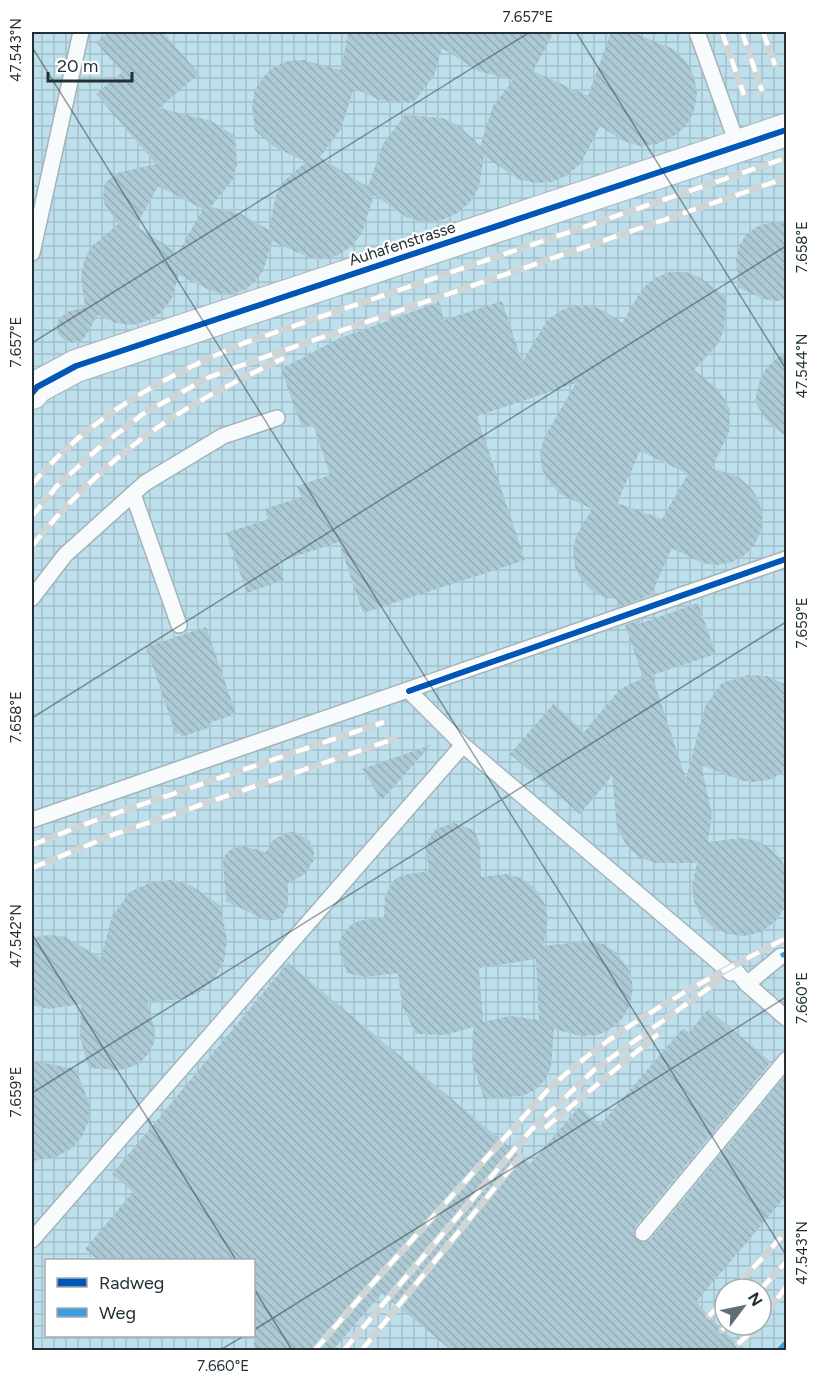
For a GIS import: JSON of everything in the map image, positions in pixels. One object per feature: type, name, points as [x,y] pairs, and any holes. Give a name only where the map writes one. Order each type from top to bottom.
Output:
[{"type":"street","name":"Auhafenstrasse","points":[[32,393],[37,387],[76,366],[786,130]]},
{"type":"lane","points":[[32,253],[81,32]]},
{"type":"lane","points":[[697,32],[738,146]]},
{"type":"lane","points":[[32,598],[65,555],[145,483],[223,436],[277,418]]},
{"type":"lane","points":[[133,494],[179,625]]},
{"type":"lane","points":[[32,820],[786,559]]},
{"type":"lane","points":[[409,691],[462,745],[731,973],[735,970],[747,984],[786,1018]]},
{"type":"lane","points":[[32,1240],[462,745]]},
{"type":"lane","points":[[747,984],[781,956]]},
{"type":"lane","points":[[643,1233],[786,1060]]},
{"type":"shaded area","points":[[32,32],[786,32],[786,1350],[32,1350]]},
{"type":"building","points":[[109,32],[163,32],[199,74],[159,108],[211,121],[235,136],[237,165],[233,179],[211,207],[241,214],[269,230],[276,195],[283,182],[306,162],[273,146],[255,130],[252,105],[255,90],[263,77],[274,67],[288,61],[303,60],[341,70],[348,32],[554,32],[533,71],[588,96],[611,32],[632,32],[673,49],[686,61],[694,76],[697,93],[694,111],[686,126],[673,137],[657,144],[640,146],[623,141],[600,126],[581,163],[568,175],[552,182],[535,183],[518,179],[484,156],[479,187],[470,202],[458,213],[442,220],[425,222],[408,218],[374,195],[362,233],[352,246],[339,255],[324,259],[308,257],[272,241],[263,271],[254,283],[242,291],[228,294],[214,292],[179,275],[171,300],[161,313],[147,321],[132,325],[116,323],[98,315],[85,337],[81,341],[71,343],[66,342],[58,334],[57,324],[67,312],[85,307],[81,276],[84,261],[91,247],[118,224],[105,205],[103,198],[105,183],[117,173],[156,164],[96,94],[122,72],[96,42]],"holes":[[[442,48],[478,71],[513,80],[493,106],[480,146],[458,125],[442,118],[405,115],[383,144],[368,187],[320,157],[341,129],[354,88],[379,100],[413,103],[434,76]],[[158,186],[203,209],[178,253],[136,226]]]},
{"type":"building","points":[[768,223],[786,223],[786,300],[763,299],[738,287],[736,259],[739,246],[746,235],[756,227]]},
{"type":"building","points":[[670,272],[686,272],[701,278],[726,297],[724,330],[718,344],[694,370],[718,389],[730,409],[729,432],[712,468],[738,477],[750,487],[759,500],[762,515],[761,530],[755,544],[745,555],[732,562],[717,565],[702,563],[672,548],[651,595],[619,607],[616,599],[606,598],[592,591],[582,581],[575,567],[573,552],[576,536],[592,509],[560,494],[542,469],[540,454],[544,438],[576,383],[477,416],[525,560],[363,613],[339,542],[278,562],[284,580],[247,593],[226,533],[268,519],[265,509],[301,497],[297,486],[330,475],[313,424],[302,428],[281,369],[338,339],[439,302],[444,320],[502,301],[522,362],[547,321],[560,311],[575,305],[590,305],[605,311],[622,323],[643,288],[655,278]],"holes":[[[640,451],[688,474],[662,519],[617,503]]]},
{"type":"building","points":[[786,351],[786,437],[766,420],[755,401],[760,379],[767,367]]},
{"type":"building","points":[[698,603],[716,654],[652,675],[686,779],[705,706],[722,683],[748,675],[767,676],[786,685],[786,770],[772,779],[754,782],[743,781],[701,765],[712,814],[708,842],[742,838],[758,841],[782,860],[786,872],[784,909],[775,922],[761,932],[744,936],[728,934],[712,927],[700,915],[694,901],[692,886],[697,863],[655,863],[639,857],[627,846],[617,828],[612,776],[580,814],[510,754],[554,703],[584,732],[620,689],[643,678],[625,625],[640,620],[639,624]]},
{"type":"building","points":[[206,627],[236,714],[209,723],[211,727],[181,737],[179,733],[176,734],[146,647]]},
{"type":"building","points":[[431,745],[382,800],[362,769]]},
{"type":"building","points":[[454,823],[471,829],[480,844],[481,877],[506,874],[521,878],[534,887],[545,904],[548,919],[543,946],[587,941],[603,944],[617,953],[630,972],[633,988],[630,1005],[622,1019],[609,1030],[597,1035],[581,1036],[554,1029],[551,1067],[545,1080],[535,1090],[522,1096],[484,1099],[472,1062],[473,1027],[446,1035],[416,1034],[402,1006],[398,973],[366,977],[347,973],[340,953],[339,943],[350,926],[358,921],[384,917],[385,896],[395,879],[403,875],[429,871],[426,848],[436,829]],"holes":[[[536,959],[539,1020],[510,1016],[483,1022],[479,968]]]},
{"type":"building","points":[[288,832],[296,832],[310,841],[314,860],[305,874],[288,883],[288,906],[282,916],[277,920],[265,920],[226,901],[223,861],[225,855],[231,849],[243,846],[266,852],[273,840]]},
{"type":"building","points":[[170,880],[190,885],[220,905],[227,940],[224,961],[214,979],[198,993],[182,999],[147,1002],[155,1030],[154,1043],[139,1064],[121,1070],[89,1068],[80,1038],[81,1004],[49,1009],[32,1005],[32,941],[39,936],[65,937],[101,958],[112,916],[130,892],[149,883]]},
{"type":"building","points":[[288,963],[530,1164],[579,1107],[600,1125],[683,1028],[689,1033],[708,1009],[771,1062],[635,1227],[634,1236],[641,1242],[651,1239],[786,1075],[786,1196],[717,1277],[713,1277],[713,1282],[696,1302],[713,1320],[713,1337],[730,1337],[746,1350],[451,1350],[382,1293],[333,1350],[254,1350],[255,1259],[97,1259],[85,1249],[133,1192],[112,1174]]},
{"type":"building","points":[[32,1061],[76,1069],[89,1103],[89,1120],[83,1135],[72,1148],[56,1157],[32,1161]]},
{"type":"railway","points":[[722,32],[744,95]]},
{"type":"railway","points":[[742,32],[762,91]]},
{"type":"railway","points":[[763,32],[775,65]]},
{"type":"railway","points":[[32,485],[77,439],[102,419],[157,385],[214,356],[244,343],[786,158]]},
{"type":"railway","points":[[32,516],[57,486],[101,446],[143,414],[207,378],[786,178]]},
{"type":"railway","points":[[32,546],[81,491],[137,442],[204,399],[284,358]]},
{"type":"railway","points":[[32,845],[96,820],[384,722]]},
{"type":"railway","points":[[32,868],[115,834],[394,739]]},
{"type":"railway","points":[[315,1350],[547,1091],[574,1067],[602,1045],[661,1006],[786,938]]},
{"type":"railway","points":[[344,1350],[531,1130],[594,1070],[720,980]]},
{"type":"railway","points":[[545,1128],[658,1034]]},
{"type":"railway","points":[[362,1350],[520,1157]]},
{"type":"railway","points":[[745,1277],[786,1232]]},
{"type":"railway","points":[[772,1277],[786,1262]]},
{"type":"railway","points":[[773,1305],[786,1287]]},
{"type":"railway","points":[[709,1316],[713,1312]]},
{"type":"railway","points":[[738,1344],[746,1337]]},
{"type":"marked path","points":[[781,956],[786,953]]},
{"type":"marked path","points":[[779,1350],[786,1342]]},
{"type":"cycle path","points":[[32,393],[37,387],[76,366],[786,130]]},
{"type":"cycle path","points":[[409,691],[786,559]]}]
